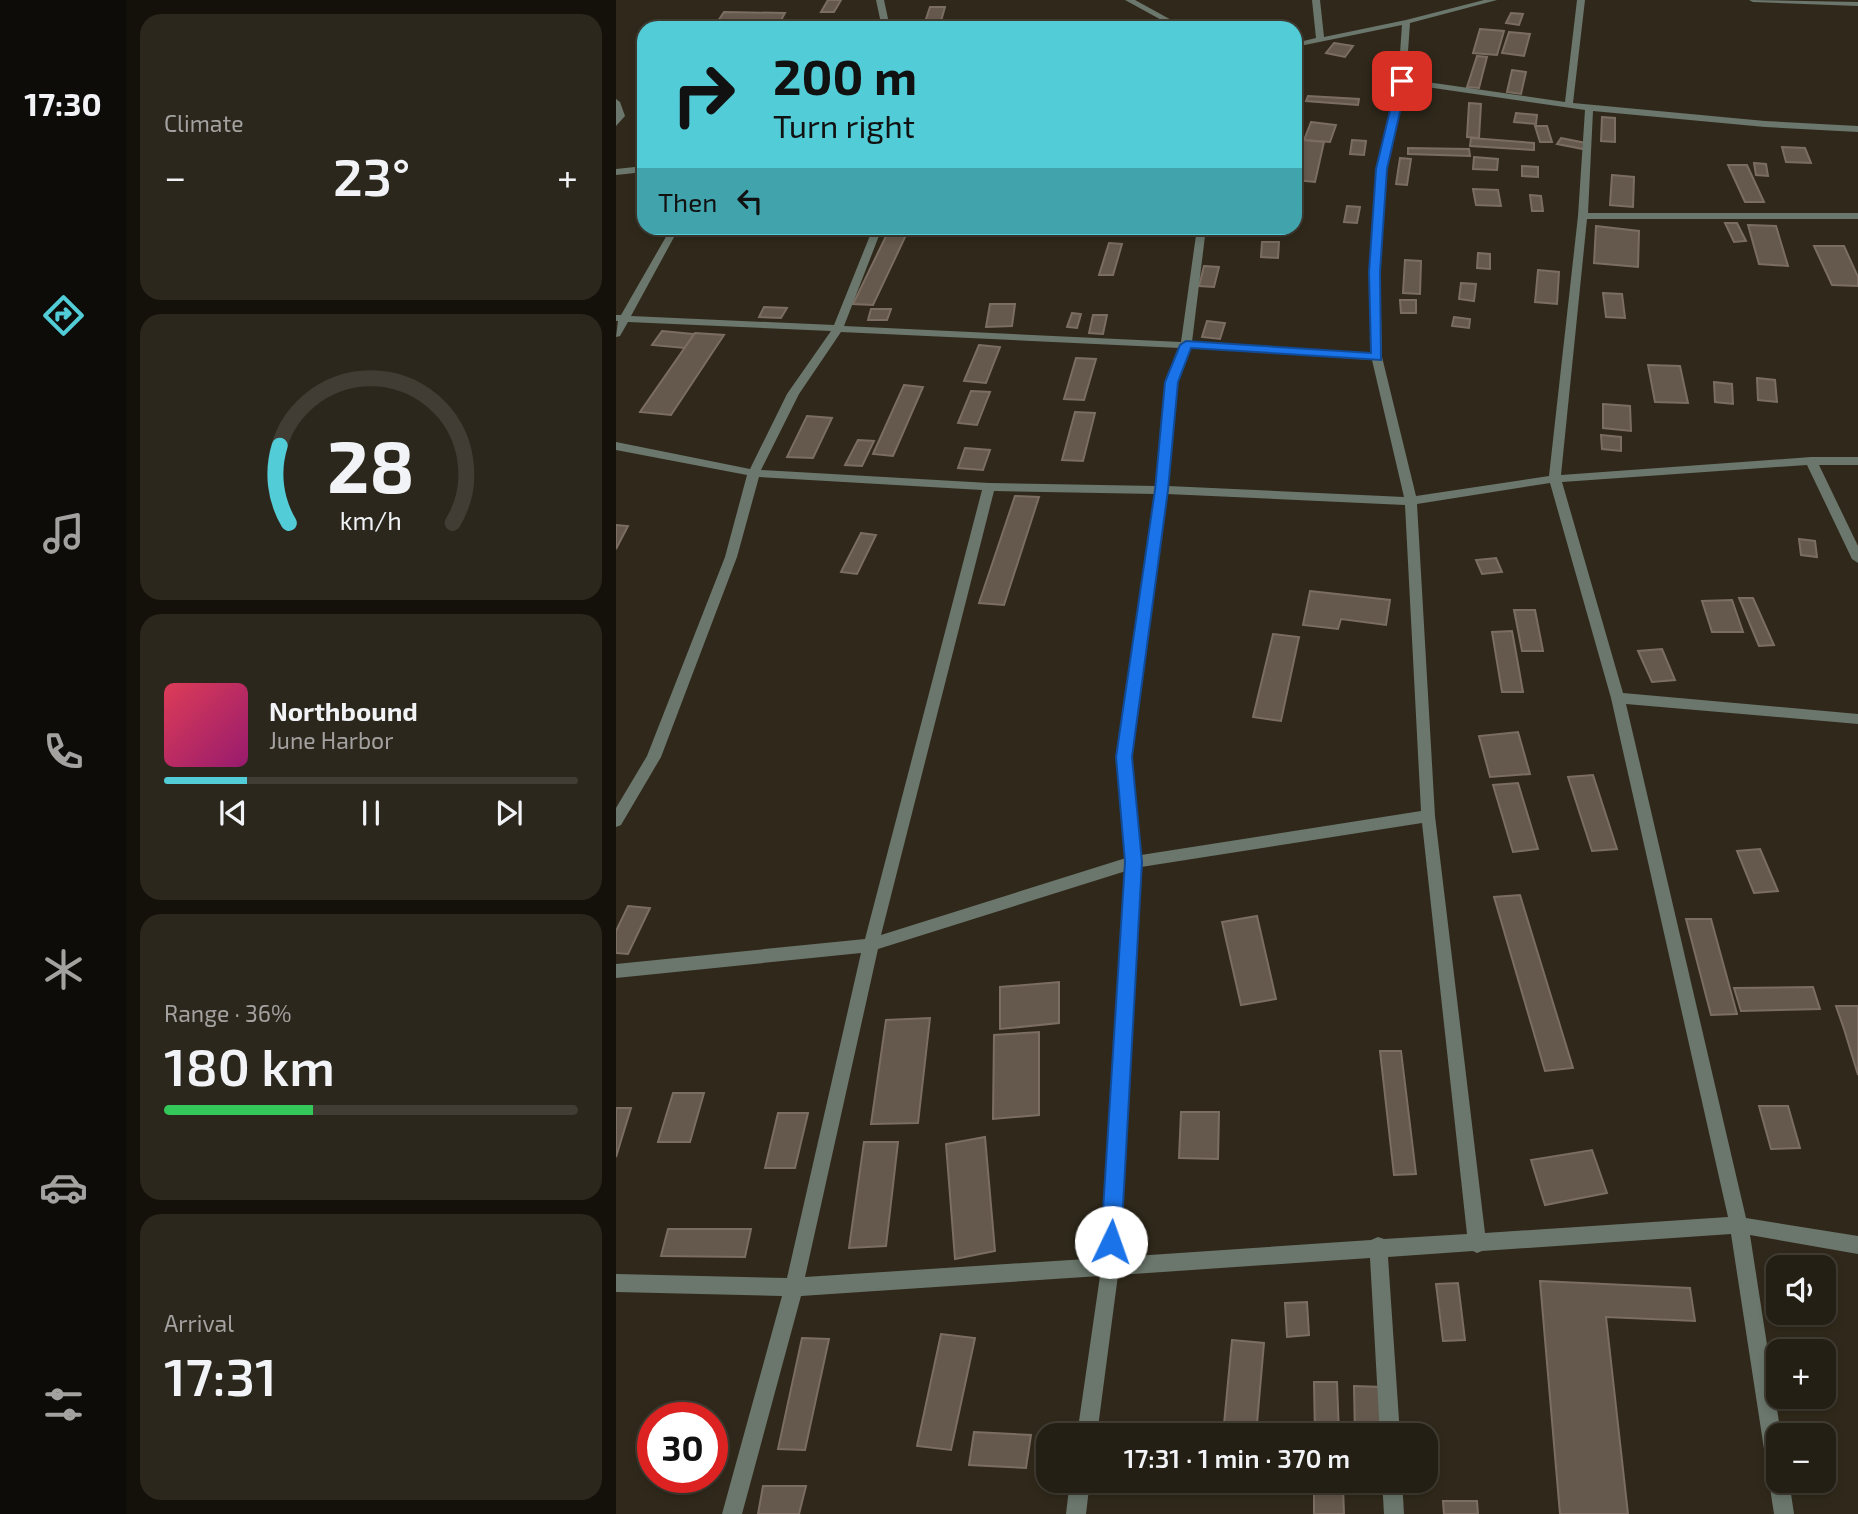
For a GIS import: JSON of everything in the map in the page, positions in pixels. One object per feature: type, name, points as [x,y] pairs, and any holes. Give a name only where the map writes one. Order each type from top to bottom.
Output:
[{"type":"street","points":[[880,0],[884,21]]},
{"type":"street","points":[[1129,0],[1169,21]]},
{"type":"street","points":[[1316,0],[1320,38]]},
{"type":"street","points":[[1302,43],[1406,22],[1493,0]]},
{"type":"street","points":[[1569,104],[1581,0]]},
{"type":"street","points":[[1753,0],[1858,4]]},
{"type":"street","points":[[1406,22],[1402,81],[1382,169],[1375,272],[1377,357],[1411,501],[1428,816],[1477,1244]]},
{"type":"street","points":[[1402,81],[1589,108],[1765,124],[1858,129]]},
{"type":"street","points":[[616,102],[621,116],[616,123]]},
{"type":"street","points":[[1589,108],[1583,216],[1555,479],[1618,698],[1739,1225],[1769,1423]]},
{"type":"street","points":[[616,172],[637,170]]},
{"type":"street","points":[[1583,216],[1858,216]]},
{"type":"street","points":[[616,334],[621,319],[671,235]]},
{"type":"street","points":[[616,821],[654,757],[731,557],[754,473],[793,394],[837,330],[874,235]]},
{"type":"street","points":[[1089,1423],[1110,1269],[1134,862],[1124,757],[1162,490],[1172,382],[1186,345],[1201,235]]},
{"type":"street","points":[[621,319],[1186,345],[1377,357]]},
{"type":"street","points":[[616,446],[754,473],[989,487],[1162,490],[1411,501],[1555,479],[1811,461],[1858,461]]},
{"type":"street","points":[[1811,461],[1858,559]]},
{"type":"street","points":[[732,1514],[794,1287],[871,945],[989,487]]},
{"type":"street","points":[[1618,698],[1858,719]]},
{"type":"street","points":[[616,971],[871,945],[1134,862],[1428,816]]},
{"type":"street","points":[[616,1283],[794,1287],[1110,1269],[1378,1246],[1477,1244],[1739,1225],[1858,1245]]},
{"type":"street","points":[[1378,1246],[1389,1423]]},
{"type":"street","points":[[1076,1514],[1078,1493]]},
{"type":"street","points":[[1393,1493],[1394,1514]]},
{"type":"street","points":[[1780,1493],[1784,1514]]},
{"type":"building","points":[[828,0],[841,0],[834,12],[821,12]]},
{"type":"building","points":[[930,7],[945,7],[941,21],[925,21]]},
{"type":"building","points":[[724,12],[785,13],[781,21],[718,21]]},
{"type":"building","points":[[1511,13],[1523,14],[1519,25],[1506,23]]},
{"type":"building","points":[[1480,29],[1504,31],[1497,55],[1473,53]]},
{"type":"building","points":[[1509,32],[1530,34],[1524,56],[1502,53]]},
{"type":"building","points":[[1334,43],[1353,46],[1345,57],[1326,53]]},
{"type":"building","points":[[1477,56],[1487,57],[1479,88],[1467,87]]},
{"type":"building","points":[[1512,70],[1526,72],[1521,94],[1507,92]]},
{"type":"building","points":[[1308,96],[1359,99],[1358,105],[1306,101]]},
{"type":"building","points":[[1469,103],[1481,104],[1479,138],[1467,137]]},
{"type":"building","points":[[1516,113],[1537,115],[1536,124],[1514,122]]},
{"type":"building","points":[[1602,117],[1615,118],[1615,142],[1601,141]]},
{"type":"building","points":[[1311,122],[1336,125],[1330,142],[1304,140]]},
{"type":"building","points":[[1535,126],[1547,126],[1552,142],[1540,142]]},
{"type":"building","points":[[1471,138],[1534,143],[1534,150],[1470,146]]},
{"type":"building","points":[[1561,138],[1586,143],[1583,149],[1557,144]]},
{"type":"building","points":[[1302,140],[1324,142],[1315,182],[1302,181]]},
{"type":"building","points":[[1352,140],[1366,141],[1364,155],[1350,154]]},
{"type":"building","points":[[1782,147],[1805,148],[1811,163],[1786,162]]},
{"type":"building","points":[[1408,148],[1469,149],[1470,156],[1408,154]]},
{"type":"building","points":[[1474,157],[1498,159],[1497,170],[1473,169]]},
{"type":"building","points":[[1400,158],[1411,159],[1407,185],[1396,184]]},
{"type":"building","points":[[1754,163],[1766,164],[1768,176],[1756,175]]},
{"type":"building","points":[[1728,165],[1747,165],[1764,202],[1745,202]]},
{"type":"building","points":[[1522,166],[1538,167],[1538,177],[1522,176]]},
{"type":"building","points":[[1612,175],[1634,177],[1633,207],[1610,205]]},
{"type":"building","points":[[1473,189],[1498,190],[1501,206],[1476,205]]},
{"type":"building","points":[[1530,195],[1541,196],[1543,211],[1532,211]]},
{"type":"building","points":[[1347,206],[1360,207],[1357,223],[1344,222]]},
{"type":"building","points":[[1725,223],[1737,223],[1746,241],[1734,242]]},
{"type":"building","points":[[1748,225],[1776,226],[1788,266],[1759,264]]},
{"type":"building","points":[[1596,226],[1639,231],[1638,267],[1594,263]]},
{"type":"building","points":[[887,235],[906,235],[873,305],[853,304]]},
{"type":"building","points":[[1262,242],[1279,242],[1278,258],[1261,257]]},
{"type":"building","points":[[1109,243],[1122,244],[1113,275],[1099,275]]},
{"type":"building","points":[[1814,246],[1844,246],[1858,277],[1858,286],[1832,285]]},
{"type":"building","points":[[1478,253],[1490,254],[1490,269],[1477,268]]},
{"type":"building","points":[[1405,260],[1421,261],[1420,294],[1403,293]]},
{"type":"building","points":[[1204,266],[1219,267],[1214,287],[1199,286]]},
{"type":"building","points":[[1538,270],[1559,272],[1557,304],[1535,302]]},
{"type":"building","points":[[1461,283],[1476,284],[1474,301],[1459,299]]},
{"type":"building","points":[[1603,293],[1622,294],[1625,318],[1606,317]]},
{"type":"building","points":[[1400,300],[1416,300],[1416,313],[1401,313]]},
{"type":"building","points":[[990,304],[1015,304],[1012,326],[986,327]]},
{"type":"building","points":[[764,307],[787,308],[781,318],[759,317]]},
{"type":"building","points":[[871,309],[891,309],[887,320],[868,320]]},
{"type":"building","points":[[1072,313],[1081,314],[1077,328],[1067,327]]},
{"type":"building","points":[[1093,315],[1107,315],[1103,334],[1089,333]]},
{"type":"building","points":[[1454,317],[1470,319],[1469,328],[1452,326]]},
{"type":"building","points":[[1207,321],[1225,323],[1220,339],[1202,337]]},
{"type":"building","points":[[662,331],[694,334],[685,348],[652,345]]},
{"type":"building","points":[[695,333],[724,335],[671,415],[640,412]]},
{"type":"building","points":[[979,345],[1000,347],[986,383],[964,381]]},
{"type":"building","points":[[1076,358],[1096,359],[1084,400],[1064,399]]},
{"type":"building","points":[[1648,365],[1680,366],[1688,403],[1655,402]]},
{"type":"building","points":[[1757,378],[1775,380],[1777,402],[1758,400]]},
{"type":"building","points":[[1714,382],[1732,384],[1733,404],[1715,402]]},
{"type":"building","points":[[904,385],[923,387],[893,456],[873,454]]},
{"type":"building","points":[[971,391],[990,392],[977,425],[958,423]]},
{"type":"building","points":[[1603,404],[1630,406],[1631,431],[1603,428]]},
{"type":"building","points":[[1075,412],[1095,413],[1083,461],[1062,460]]},
{"type":"building","points":[[807,416],[832,418],[813,458],[787,457]]},
{"type":"building","points":[[1601,435],[1621,437],[1621,451],[1602,449]]},
{"type":"building","points":[[858,440],[874,441],[862,466],[845,465]]},
{"type":"building","points":[[965,448],[990,450],[983,470],[958,468]]},
{"type":"building","points":[[1015,496],[1039,497],[1004,605],[979,603]]},
{"type":"building","points":[[616,525],[628,526],[616,549]]},
{"type":"building","points":[[861,533],[876,535],[857,574],[841,572]]},
{"type":"building","points":[[1799,539],[1815,541],[1817,557],[1801,555]]},
{"type":"building","points":[[1496,558],[1502,572],[1482,574],[1476,560]]},
{"type":"building","points":[[1310,591],[1390,600],[1386,625],[1341,619],[1338,629],[1303,625]]},
{"type":"building","points":[[1739,598],[1753,598],[1774,645],[1759,646]]},
{"type":"building","points":[[1732,600],[1743,632],[1712,632],[1702,601]]},
{"type":"building","points":[[1514,610],[1535,610],[1543,651],[1522,651]]},
{"type":"building","points":[[1512,631],[1523,692],[1502,692],[1492,632]]},
{"type":"building","points":[[1273,634],[1299,637],[1281,721],[1253,717]]},
{"type":"building","points":[[1662,649],[1675,680],[1652,682],[1638,651]]},
{"type":"building","points":[[1518,732],[1530,774],[1490,777],[1479,736]]},
{"type":"building","points":[[1593,775],[1617,849],[1592,851],[1568,777]]},
{"type":"building","points":[[1518,783],[1538,849],[1513,852],[1493,785]]},
{"type":"building","points":[[1760,849],[1778,891],[1754,893],[1737,851]]},
{"type":"building","points":[[1520,895],[1573,1068],[1545,1071],[1494,897]]},
{"type":"building","points":[[628,906],[650,908],[628,954],[616,953],[616,931]]},
{"type":"building","points":[[1257,916],[1276,999],[1241,1005],[1222,922]]},
{"type":"building","points":[[1686,919],[1711,919],[1737,1014],[1711,1015]]},
{"type":"building","points":[[1059,982],[1059,1023],[1000,1029],[1000,987]]},
{"type":"building","points":[[1813,987],[1820,1009],[1741,1011],[1734,988]]},
{"type":"building","points":[[1836,1006],[1858,1006],[1858,1075],[1844,1029]]},
{"type":"building","points":[[930,1018],[918,1123],[871,1124],[886,1020]]},
{"type":"building","points":[[1039,1032],[1039,1115],[993,1119],[994,1035]]},
{"type":"building","points":[[1380,1051],[1401,1051],[1416,1174],[1394,1175]]},
{"type":"building","points":[[673,1093],[704,1093],[690,1142],[658,1142]]},
{"type":"building","points":[[1759,1106],[1788,1106],[1800,1148],[1771,1149]]},
{"type":"building","points":[[616,1108],[631,1108],[616,1157]]},
{"type":"building","points":[[1181,1112],[1219,1112],[1218,1159],[1179,1158]]},
{"type":"building","points":[[778,1113],[808,1113],[795,1168],[765,1168]]},
{"type":"building","points":[[985,1137],[995,1251],[955,1259],[946,1144]]},
{"type":"building","points":[[864,1142],[898,1142],[886,1246],[849,1248]]},
{"type":"building","points":[[1592,1150],[1607,1193],[1545,1205],[1531,1160]]},
{"type":"building","points":[[668,1229],[751,1229],[745,1257],[661,1256]]},
{"type":"building","points":[[1540,1281],[1690,1288],[1695,1321],[1606,1317],[1628,1514],[1560,1514]]},
{"type":"building","points":[[1458,1283],[1465,1340],[1443,1341],[1436,1284]]},
{"type":"building","points":[[1307,1302],[1309,1335],[1287,1337],[1285,1303]]},
{"type":"building","points":[[941,1334],[975,1338],[951,1450],[917,1446]]},
{"type":"building","points":[[802,1338],[829,1339],[805,1450],[778,1449]]},
{"type":"building","points":[[1232,1340],[1264,1343],[1257,1423],[1224,1423]]},
{"type":"building","points":[[1314,1382],[1337,1382],[1339,1423],[1315,1423]]},
{"type":"building","points":[[1354,1386],[1383,1387],[1384,1423],[1355,1423]]},
{"type":"building","points":[[974,1432],[1031,1435],[1026,1468],[969,1465]]},
{"type":"building","points":[[763,1486],[806,1486],[799,1514],[758,1514]]},
{"type":"building","points":[[1314,1493],[1343,1493],[1344,1514],[1314,1514]]},
{"type":"building","points":[[1443,1501],[1477,1501],[1478,1514],[1444,1514]]},
{"type":"route","points":[[1111,1242],[1134,862],[1124,757],[1162,490],[1172,382],[1186,345],[1377,357],[1375,272],[1382,169],[1402,81]]}]
